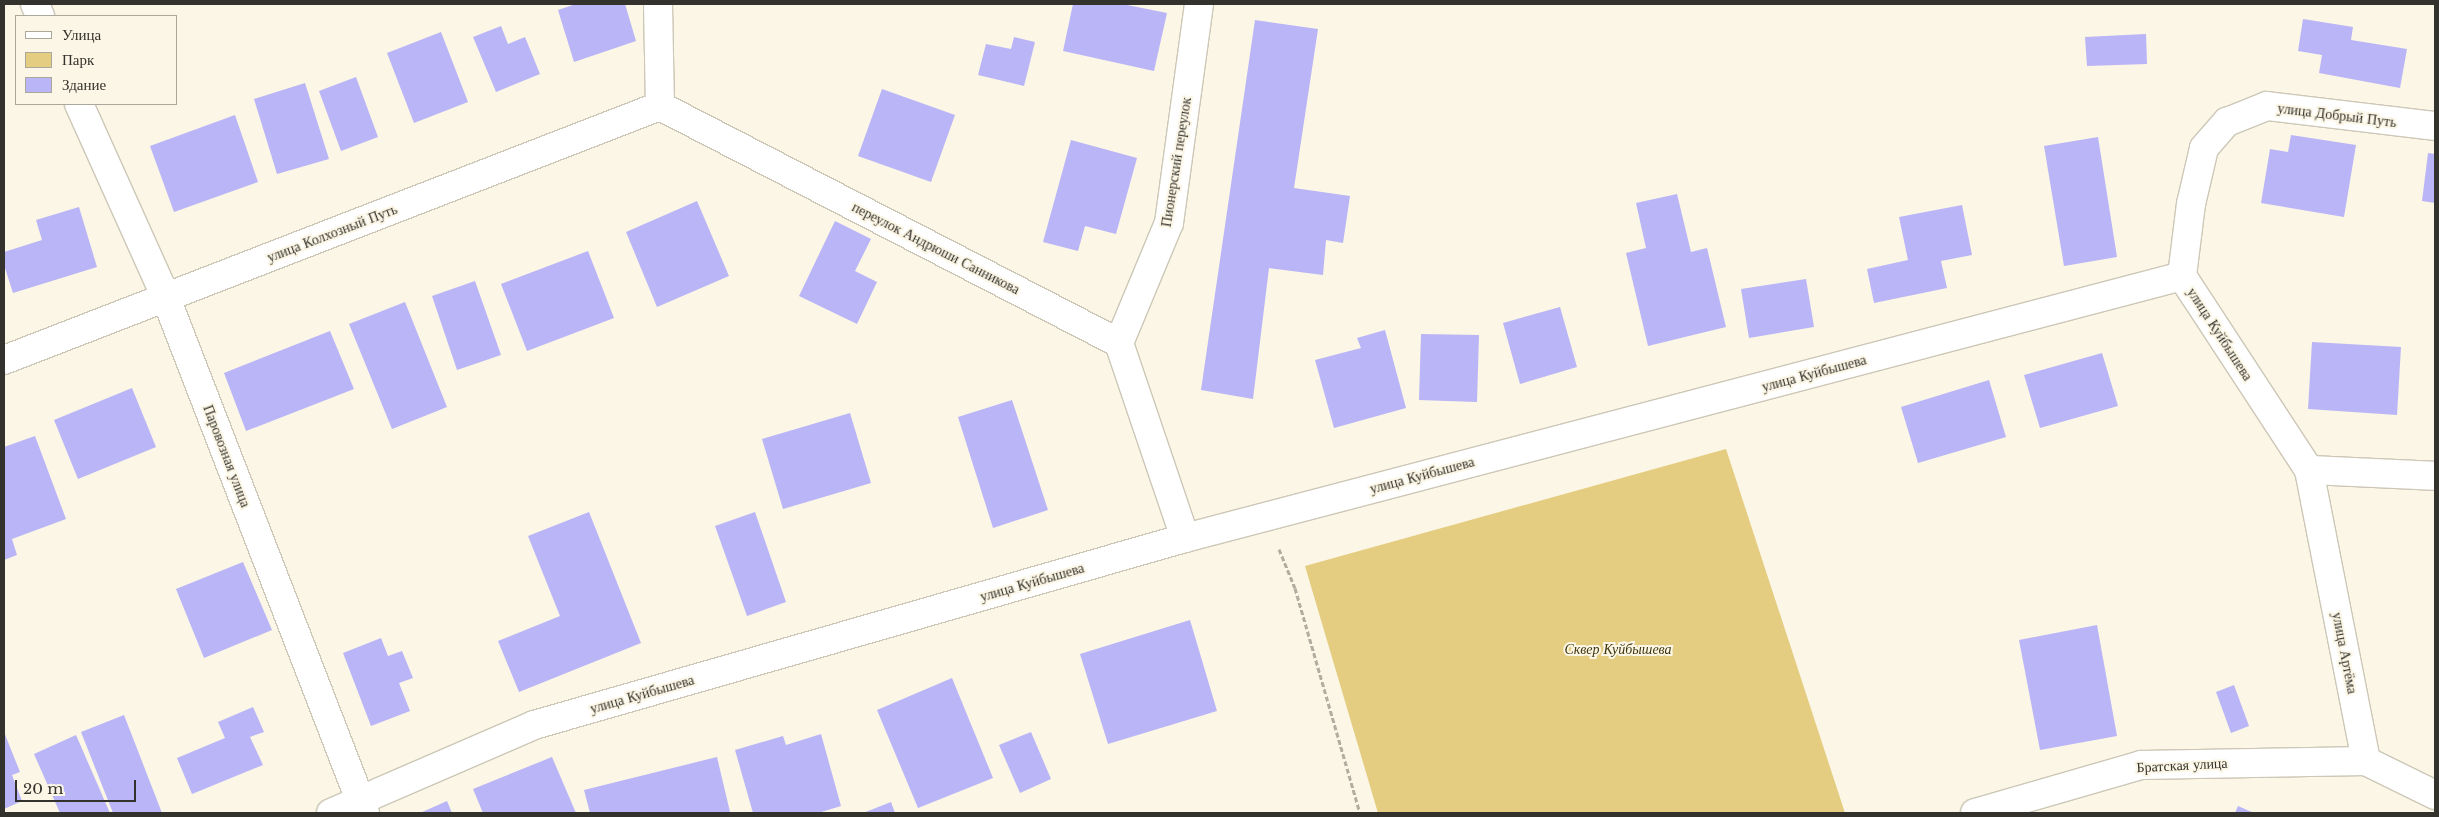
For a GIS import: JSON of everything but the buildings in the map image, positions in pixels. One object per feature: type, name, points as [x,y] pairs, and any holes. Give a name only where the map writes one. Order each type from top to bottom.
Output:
[{"type":"street","points":[[658,4],[660,106]]},
{"type":"street","name":"Пионерский переулок","points":[[1119,343],[1169,223],[1199,4]]},
{"type":"street","name":"Паровозная улица","points":[[79,105],[166,298],[362,807]]},
{"type":"street","name":"улица Колхозный Путь","points":[[4,360],[660,106]]},
{"type":"street","name":"переулок Андрюши Санникова","points":[[660,106],[1119,343]]},
{"type":"street","name":"улица Добрый Путь","points":[[2182,276],[2191,204],[2204,148],[2227,122],[2267,106],[2435,126]]},
{"type":"street","name":"улица Куйбышева","points":[[331,813],[362,807],[534,725],[1185,538],[2182,276],[2309,470]]},
{"type":"street","points":[[1119,343],[1185,538]]},
{"type":"street","points":[[2309,470],[2435,476]]},
{"type":"street","name":"улица Артёма","points":[[2309,470],[2366,761]]},
{"type":"street","points":[[2366,761],[2435,795]]},
{"type":"street","name":"Братская улица","points":[[1975,813],[2140,764],[2366,761]]},
{"type":"path","points":[[1260,518],[1283,555],[1295,588],[1360,813]]},
{"type":"green space","name":"Сквер Куйбышева","points":[[1726,449],[1845,813],[1378,813],[1305,566]]}]
